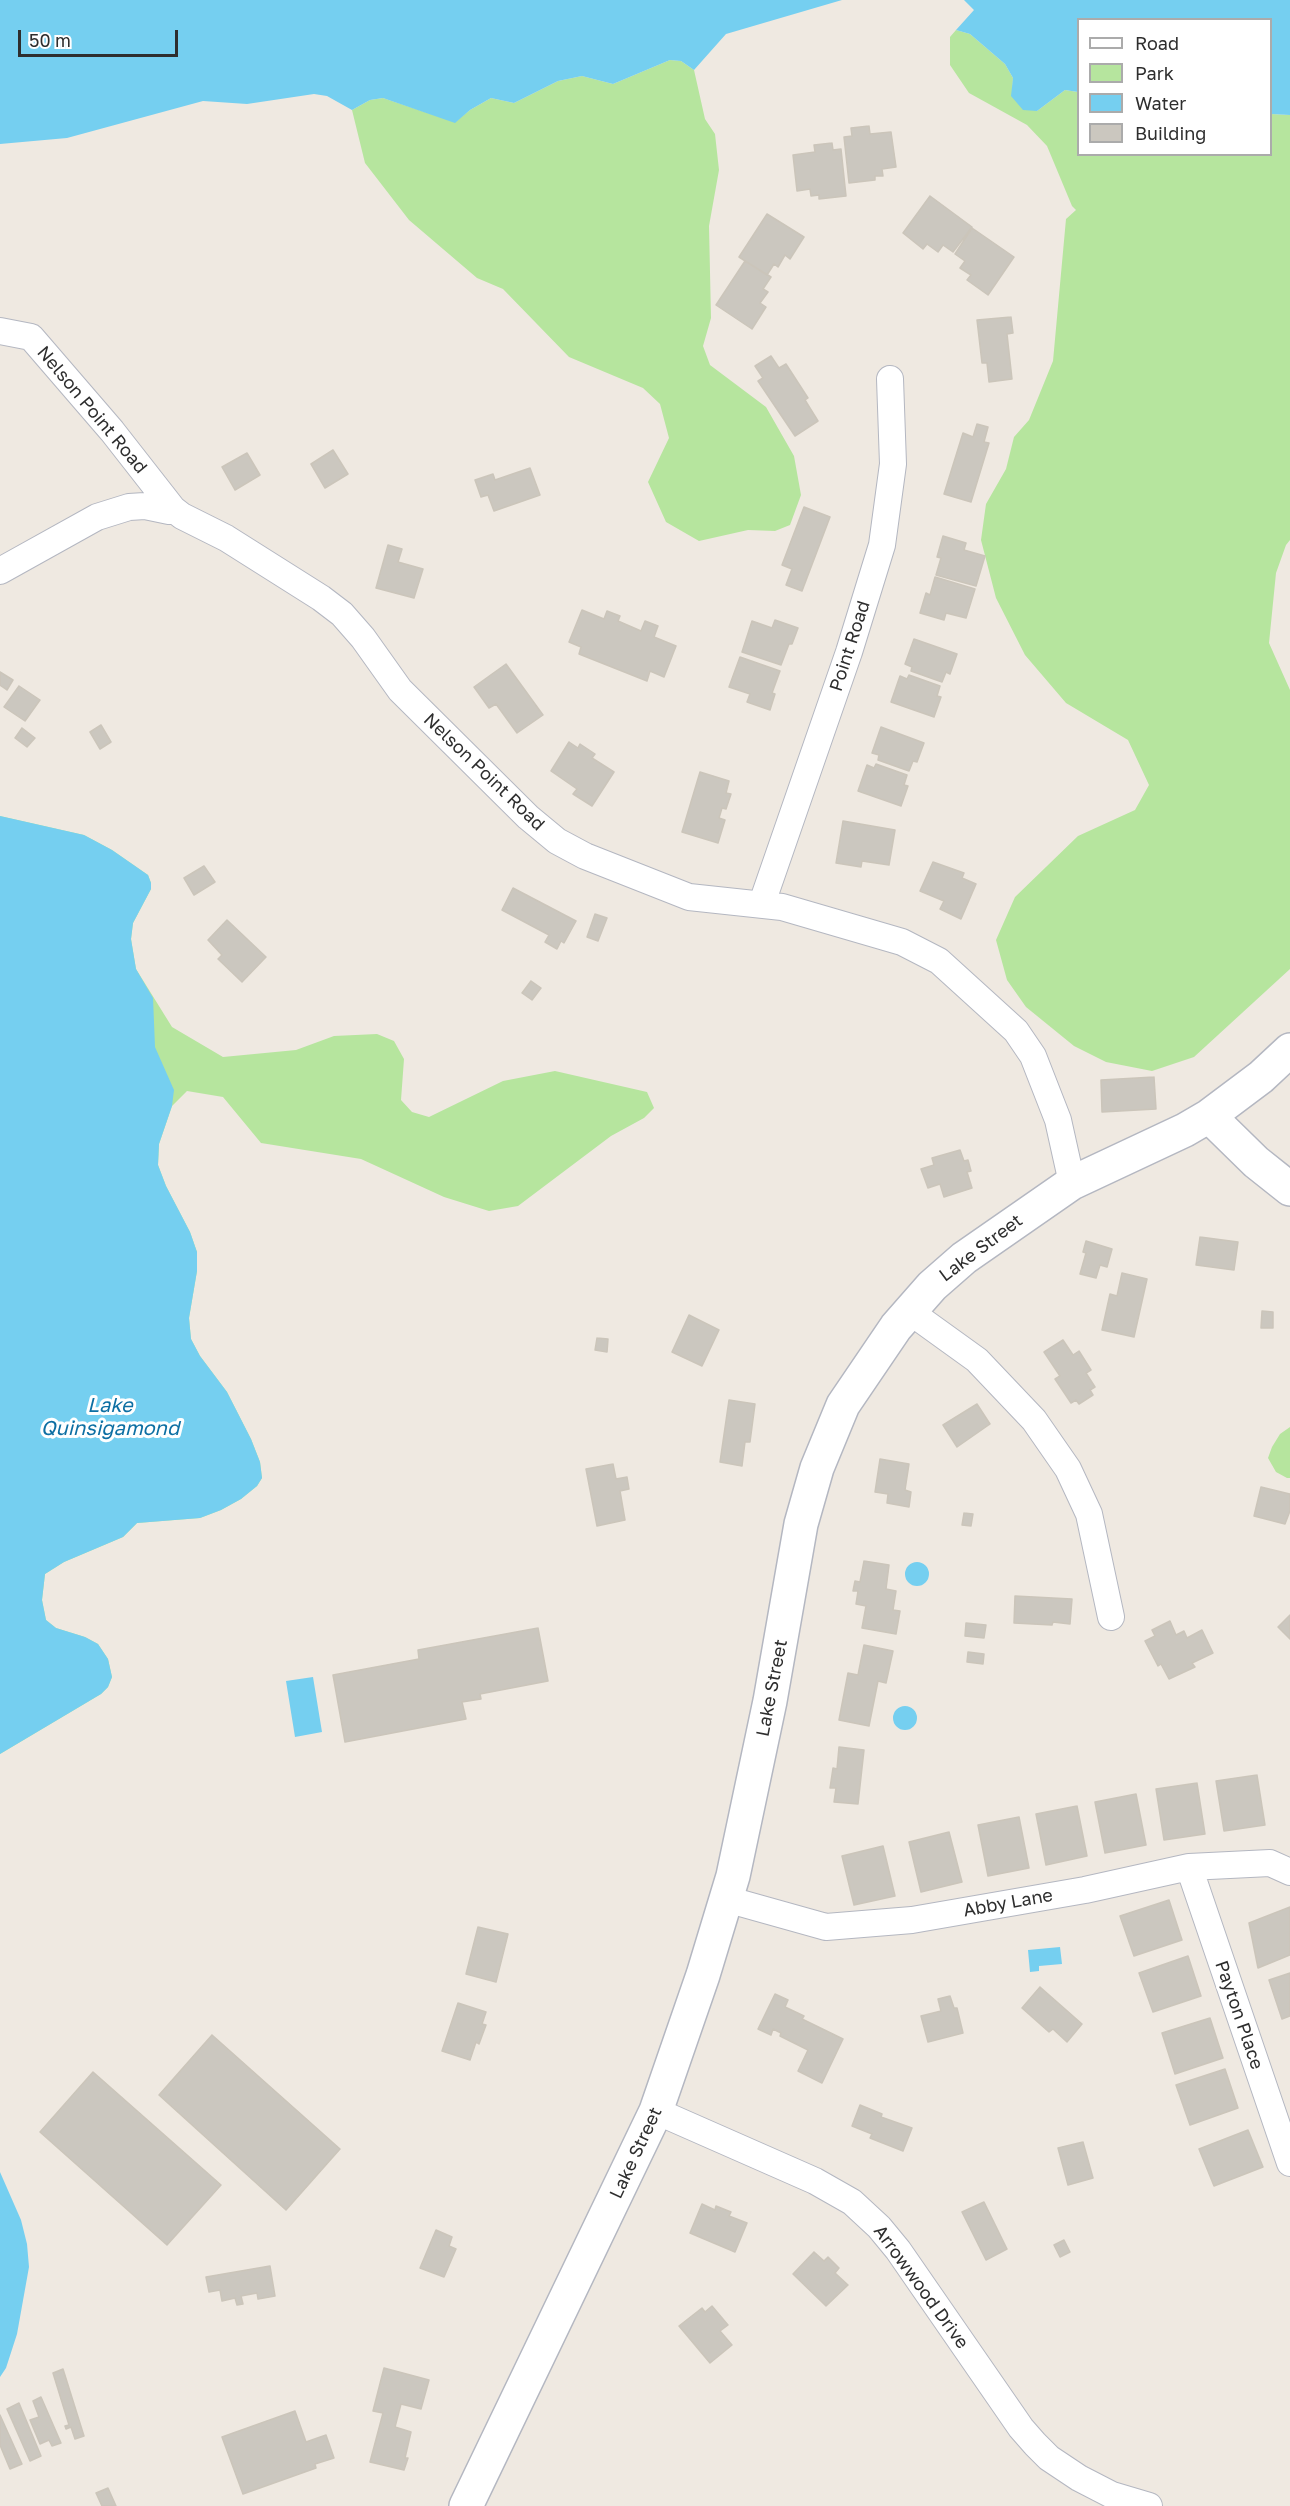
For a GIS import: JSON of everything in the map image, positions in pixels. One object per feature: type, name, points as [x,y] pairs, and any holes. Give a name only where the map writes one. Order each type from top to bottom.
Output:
[{"type":"main road","name":"Lake Street","points":[[466,2506],[657,2111],[726,1899],[744,1831],[775,1676],[796,1545],[824,1447],[843,1406],[876,1354],[909,1311],[932,1286],[964,1258],[1072,1183],[1168,1139],[1209,1116],[1261,1077],[1290,1050]]},
{"type":"main road","points":[[1209,1116],[1256,1162],[1290,1189]]},
{"type":"street","name":"Nelson Point Road","points":[[0,331],[31,337],[112,431],[173,509],[182,516],[226,538],[321,598],[342,614],[363,638],[400,690],[528,817],[557,840],[585,856],[688,897],[762,903],[902,942],[939,961],[978,994],[1016,1031],[1033,1056],[1058,1120],[1072,1183]]},
{"type":"street","name":"Point Road","points":[[762,903],[849,652],[882,545],[893,464],[890,379]]},
{"type":"street","name":"Nelson Point Road","points":[[0,571],[97,517],[129,507],[145,506],[169,511],[173,509]]},
{"type":"street","points":[[909,1311],[976,1360],[1034,1420],[1068,1469],[1089,1514],[1111,1617]]},
{"type":"street","name":"Abby Lane","points":[[726,1899],[826,1927],[930,1917],[1085,1890],[1189,1867],[1270,1863],[1290,1872]]},
{"type":"street","name":"Payton Place","points":[[1189,1867],[1290,2163]]},
{"type":"street","name":"Arrowwood Drive","points":[[657,2111],[815,2181],[857,2206],[898,2250],[1021,2428],[1035,2444],[1049,2458],[1079,2478],[1112,2494],[1149,2506]]},
{"type":"green space","points":[[956,30],[970,34],[1005,64],[1013,78],[1012,96],[1037,111],[1065,90],[1077,92],[1077,156],[1272,156],[1272,114],[1290,115],[1290,540],[1276,573],[1269,643],[1290,690],[1290,969],[1194,1057],[1152,1071],[1106,1062],[1074,1046],[1026,1007],[1007,980],[996,940],[1015,897],[1078,836],[1135,810],[1149,785],[1128,740],[1066,703],[1025,655],[996,598],[981,540],[986,504],[1006,469],[1014,437],[1029,420],[1053,361],[1066,219],[1076,210],[1072,206],[1047,146],[1027,125],[969,93],[950,65],[950,37]]},
{"type":"green space","points":[[670,60],[681,61],[694,70],[705,119],[715,134],[719,170],[709,226],[711,318],[703,346],[710,365],[766,407],[794,456],[801,495],[790,525],[775,531],[748,530],[699,541],[666,522],[648,482],[669,438],[660,404],[643,388],[569,357],[503,289],[477,278],[409,220],[365,163],[352,110],[370,100],[383,98],[455,122],[491,98],[514,103],[558,81],[582,76],[613,84]]},
{"type":"green space","name":"Lake Quinsigamond","points":[[0,816],[84,835],[112,850],[148,875],[151,889],[133,923],[131,939],[136,969],[172,1027],[223,1057],[296,1050],[334,1036],[377,1034],[394,1041],[404,1059],[401,1100],[412,1112],[429,1117],[503,1081],[555,1071],[647,1092],[654,1108],[644,1118],[611,1136],[518,1206],[489,1211],[444,1197],[361,1159],[261,1143],[223,1097],[187,1091],[172,1106],[159,1144],[158,1165],[197,1252],[197,1271],[189,1318],[191,1339],[200,1356],[227,1392],[251,1439],[260,1462],[262,1478],[257,1486],[241,1499],[221,1510],[200,1518],[137,1523],[123,1537],[64,1562],[45,1574],[42,1600],[46,1620],[56,1628],[85,1637],[98,1644],[108,1659],[112,1677],[108,1687],[101,1694],[0,1754]]},
{"type":"green space","points":[[1290,1427],[1290,1478],[1287,1478],[1276,1472],[1268,1458],[1280,1434]]},
{"type":"water","points":[[0,0],[842,0],[726,34],[694,70],[681,61],[670,60],[613,84],[582,76],[558,81],[514,103],[491,98],[470,110],[455,123],[383,98],[370,100],[352,110],[327,96],[314,94],[247,104],[203,101],[67,138],[0,144]]},
{"type":"water","points":[[964,0],[1290,0],[1290,115],[1272,114],[1272,18],[1077,18],[1077,92],[1065,90],[1037,111],[1023,110],[1011,96],[1013,78],[1005,64],[970,34],[956,30],[974,10]]},
{"type":"water","name":"Lake Quinsigamond","points":[[0,816],[84,835],[112,850],[148,875],[151,889],[133,923],[131,939],[136,969],[153,998],[155,1047],[174,1090],[172,1106],[159,1144],[158,1165],[197,1252],[197,1271],[189,1318],[191,1339],[200,1356],[227,1392],[251,1439],[260,1462],[262,1478],[257,1486],[241,1499],[221,1510],[200,1518],[137,1523],[123,1537],[64,1562],[45,1574],[42,1600],[46,1620],[56,1628],[85,1637],[98,1644],[108,1659],[112,1677],[108,1687],[101,1694],[0,1754]]},
{"type":"water","points":[[917,1562],[925,1566],[929,1574],[925,1582],[917,1586],[909,1582],[905,1574],[909,1566]]},
{"type":"water","points":[[313,1677],[322,1732],[295,1737],[286,1681]]},
{"type":"water","points":[[905,1706],[914,1709],[917,1718],[914,1727],[905,1730],[896,1727],[893,1718],[896,1709]]},
{"type":"water","points":[[1060,1947],[1062,1964],[1039,1966],[1039,1971],[1030,1972],[1028,1950]]},
{"type":"water","points":[[0,2172],[21,2220],[27,2244],[29,2267],[17,2334],[6,2368],[0,2377]]},
{"type":"building","points":[[869,126],[870,134],[891,132],[896,167],[882,169],[883,176],[875,176],[875,180],[849,183],[844,137],[852,136],[851,128]]},
{"type":"building","points":[[832,143],[833,150],[841,149],[846,196],[819,199],[819,195],[811,196],[810,189],[797,191],[793,155],[815,152],[814,145]]},
{"type":"building","points":[[930,196],[972,227],[953,252],[943,245],[938,252],[927,244],[923,249],[903,233]]},
{"type":"building","points":[[767,214],[804,237],[790,259],[785,255],[778,267],[774,264],[767,275],[739,257]]},
{"type":"building","points":[[972,228],[1014,257],[988,295],[967,280],[971,275],[960,268],[965,261],[955,254]]},
{"type":"building","points":[[745,261],[771,277],[763,289],[768,292],[760,303],[766,307],[752,329],[716,305]]},
{"type":"building","points":[[1011,317],[1013,333],[1007,334],[1012,379],[989,382],[987,363],[982,363],[977,320]]},
{"type":"building","points":[[771,356],[779,368],[786,364],[808,398],[805,400],[818,421],[795,436],[758,381],[763,378],[755,366]]},
{"type":"building","points":[[977,424],[988,427],[984,442],[989,443],[971,502],[944,494],[963,433],[973,437]]},
{"type":"building","points":[[333,450],[348,474],[325,488],[311,464]]},
{"type":"building","points":[[247,453],[260,475],[235,490],[222,467]]},
{"type":"building","points":[[530,468],[540,495],[494,511],[488,495],[481,497],[475,480],[493,474],[495,480]]},
{"type":"building","points":[[804,507],[830,517],[802,591],[786,585],[792,569],[782,565]]},
{"type":"building","points":[[943,536],[966,543],[964,550],[985,556],[976,586],[936,575],[941,558],[937,557]]},
{"type":"building","points":[[388,545],[402,549],[398,562],[423,569],[414,598],[376,588]]},
{"type":"building","points":[[935,577],[975,589],[966,618],[946,613],[944,620],[920,613],[926,593],[930,595]]},
{"type":"building","points":[[582,610],[604,619],[607,611],[620,616],[618,621],[641,631],[645,621],[658,626],[654,637],[676,646],[664,677],[650,671],[647,681],[579,654],[581,647],[569,642]]},
{"type":"building","points":[[775,620],[798,628],[781,665],[742,652],[752,621],[772,628]]},
{"type":"building","points":[[914,639],[957,654],[950,674],[946,672],[942,682],[911,671],[912,667],[905,664]]},
{"type":"building","points":[[740,657],[780,671],[772,693],[775,694],[770,710],[747,702],[750,694],[729,687]]},
{"type":"building","points":[[506,664],[543,715],[517,733],[496,704],[489,708],[474,687]]},
{"type":"building","points":[[0,672],[13,680],[7,690],[0,685]]},
{"type":"building","points":[[909,675],[940,686],[937,696],[941,697],[934,717],[891,702],[900,676],[907,679]]},
{"type":"building","points":[[19,686],[40,700],[25,721],[4,707]]},
{"type":"building","points":[[101,725],[111,742],[100,749],[90,732]]},
{"type":"building","points":[[881,727],[924,743],[917,762],[913,761],[909,771],[878,760],[879,755],[872,753]]},
{"type":"building","points":[[22,728],[35,738],[27,747],[15,738]]},
{"type":"building","points":[[569,742],[578,748],[580,744],[595,754],[592,758],[614,772],[592,806],[573,794],[577,789],[551,771]]},
{"type":"building","points":[[876,764],[907,775],[904,785],[908,786],[901,806],[858,791],[867,765],[874,768]]},
{"type":"building","points":[[700,772],[729,781],[726,793],[731,794],[726,809],[722,808],[719,818],[725,820],[718,843],[682,832]]},
{"type":"building","points":[[843,821],[895,830],[889,865],[862,861],[861,867],[836,863]]},
{"type":"building","points":[[933,862],[964,873],[962,878],[976,884],[961,919],[940,909],[944,901],[920,891]]},
{"type":"building","points":[[204,866],[215,882],[194,895],[184,878]]},
{"type":"building","points":[[513,888],[576,921],[564,943],[561,941],[557,949],[545,942],[549,935],[502,910]]},
{"type":"building","points":[[595,914],[607,918],[598,941],[587,937]]},
{"type":"building","points":[[227,920],[266,957],[242,982],[218,959],[222,955],[208,940]]},
{"type":"building","points":[[531,981],[541,988],[532,1000],[522,993]]},
{"type":"building","points":[[1154,1077],[1156,1109],[1102,1112],[1101,1080]]},
{"type":"building","points":[[960,1150],[964,1161],[968,1160],[971,1171],[967,1172],[972,1188],[944,1197],[940,1184],[928,1188],[921,1169],[934,1165],[932,1158]]},
{"type":"building","points":[[1200,1237],[1238,1242],[1234,1270],[1196,1265]]},
{"type":"building","points":[[1086,1241],[1112,1249],[1107,1267],[1100,1265],[1096,1278],[1080,1274],[1086,1253],[1083,1252]]},
{"type":"building","points":[[1122,1273],[1147,1279],[1134,1337],[1102,1330],[1110,1294],[1117,1296]]},
{"type":"building","points":[[1262,1311],[1273,1312],[1273,1328],[1261,1328]]},
{"type":"building","points":[[689,1315],[719,1330],[702,1366],[672,1352]]},
{"type":"building","points":[[597,1338],[608,1339],[607,1352],[595,1350]]},
{"type":"building","points":[[1063,1340],[1073,1355],[1079,1351],[1091,1370],[1086,1373],[1095,1387],[1090,1390],[1093,1395],[1079,1404],[1076,1400],[1071,1403],[1055,1379],[1060,1376],[1044,1352]]},
{"type":"building","points":[[729,1400],[755,1404],[750,1442],[745,1442],[742,1466],[720,1462]]},
{"type":"building","points":[[977,1404],[990,1424],[957,1447],[943,1425]]},
{"type":"building","points":[[880,1459],[909,1464],[905,1490],[911,1492],[909,1507],[887,1503],[888,1494],[875,1492]]},
{"type":"building","points":[[613,1464],[616,1479],[627,1477],[629,1489],[620,1491],[625,1520],[597,1526],[586,1469]]},
{"type":"building","points":[[1261,1487],[1290,1494],[1290,1511],[1285,1524],[1254,1516]]},
{"type":"building","points":[[964,1513],[973,1514],[971,1526],[962,1525]]},
{"type":"building","points":[[864,1561],[889,1565],[886,1589],[896,1591],[893,1610],[900,1611],[896,1634],[862,1628],[866,1606],[856,1604],[858,1591],[853,1591],[855,1581],[860,1582]]},
{"type":"building","points":[[1015,1596],[1072,1599],[1070,1624],[1014,1623]]},
{"type":"building","points":[[1290,1615],[1290,1639],[1278,1627]]},
{"type":"building","points":[[1170,1621],[1176,1635],[1184,1631],[1187,1638],[1202,1630],[1213,1653],[1192,1663],[1195,1667],[1169,1679],[1161,1664],[1158,1666],[1145,1641],[1155,1636],[1152,1630]]},
{"type":"building","points":[[966,1623],[986,1625],[984,1638],[965,1636]]},
{"type":"building","points":[[538,1628],[548,1681],[480,1694],[481,1699],[462,1702],[466,1719],[345,1742],[333,1675],[419,1659],[418,1650]]},
{"type":"building","points":[[864,1645],[893,1651],[886,1683],[878,1681],[869,1726],[839,1720],[848,1673],[858,1675]]},
{"type":"building","points":[[968,1652],[984,1654],[983,1664],[967,1662]]},
{"type":"building","points":[[839,1747],[864,1750],[858,1804],[834,1802],[836,1788],[830,1788],[833,1768],[837,1769]]},
{"type":"building","points":[[1257,1775],[1265,1825],[1224,1831],[1216,1781]]},
{"type":"building","points":[[1197,1783],[1205,1834],[1164,1840],[1156,1789]]},
{"type":"building","points":[[1136,1794],[1146,1845],[1105,1853],[1095,1802]]},
{"type":"building","points":[[1077,1806],[1087,1856],[1046,1865],[1036,1814]]},
{"type":"building","points":[[1019,1817],[1029,1868],[988,1876],[978,1825]]},
{"type":"building","points":[[949,1832],[962,1882],[921,1892],[909,1842]]},
{"type":"building","points":[[883,1846],[895,1896],[854,1905],[842,1856]]},
{"type":"building","points":[[1169,1900],[1182,1940],[1134,1956],[1120,1916]]},
{"type":"building","points":[[1290,1907],[1290,1955],[1258,1968],[1249,1923]]},
{"type":"building","points":[[478,1927],[508,1934],[496,1982],[466,1974]]},
{"type":"building","points":[[1188,1956],[1201,1996],[1153,2012],[1139,1973]]},
{"type":"building","points":[[1290,1973],[1290,2016],[1282,2019],[1269,1980]]},
{"type":"building","points":[[1040,1987],[1082,2024],[1067,2042],[1053,2029],[1049,2032],[1022,2008]]},
{"type":"building","points":[[775,1994],[788,2000],[785,2007],[804,2016],[802,2019],[843,2039],[822,2083],[798,2071],[808,2050],[780,2036],[781,2033],[773,2029],[771,2035],[758,2029]]},
{"type":"building","points":[[950,1996],[954,2008],[957,2008],[963,2033],[928,2042],[921,2016],[941,2011],[938,1999]]},
{"type":"building","points":[[458,2003],[486,2012],[482,2024],[486,2025],[479,2044],[476,2042],[470,2060],[442,2051]]},
{"type":"building","points":[[1210,2018],[1223,2058],[1175,2074],[1162,2033]]},
{"type":"building","points":[[212,2035],[340,2149],[286,2210],[159,2095]]},
{"type":"building","points":[[1225,2069],[1238,2108],[1190,2125],[1176,2085]]},
{"type":"building","points":[[93,2072],[221,2185],[167,2245],[40,2132]]},
{"type":"building","points":[[860,2105],[882,2114],[881,2117],[912,2128],[903,2151],[870,2138],[872,2134],[852,2126]]},
{"type":"building","points":[[1248,2130],[1263,2167],[1214,2186],[1199,2149]]},
{"type":"building","points":[[1083,2142],[1093,2178],[1068,2185],[1058,2148]]},
{"type":"building","points":[[984,2202],[1007,2249],[986,2260],[962,2212]]},
{"type":"building","points":[[702,2204],[715,2210],[716,2206],[731,2212],[729,2216],[747,2223],[735,2252],[690,2233]]},
{"type":"building","points":[[436,2230],[452,2237],[449,2246],[456,2249],[444,2277],[420,2268]]},
{"type":"building","points":[[1064,2240],[1070,2252],[1060,2257],[1054,2245]]},
{"type":"building","points":[[814,2252],[824,2261],[828,2257],[839,2268],[835,2273],[848,2285],[826,2306],[793,2274]]},
{"type":"building","points":[[270,2266],[275,2296],[258,2299],[257,2293],[241,2296],[243,2304],[237,2305],[235,2298],[222,2301],[220,2290],[209,2292],[206,2277]]},
{"type":"building","points":[[712,2306],[728,2325],[720,2331],[732,2345],[710,2363],[679,2326],[702,2308],[705,2312]]},
{"type":"building","points":[[384,2368],[429,2380],[421,2409],[401,2404],[395,2427],[411,2432],[404,2470],[370,2462],[383,2413],[373,2411]]},
{"type":"building","points":[[63,2369],[84,2436],[75,2439],[71,2427],[66,2429],[65,2426],[69,2425],[53,2373]]},
{"type":"building","points":[[41,2397],[61,2443],[52,2446],[49,2440],[40,2444],[30,2420],[39,2417],[33,2401]]},
{"type":"building","points":[[19,2403],[41,2456],[30,2461],[7,2409]]},
{"type":"building","points":[[295,2411],[306,2442],[326,2435],[334,2458],[315,2464],[316,2468],[243,2494],[222,2437]]},
{"type":"building","points":[[0,2415],[22,2464],[10,2469],[0,2445]]},
{"type":"building","points":[[108,2488],[116,2506],[102,2506],[96,2493]]}]
